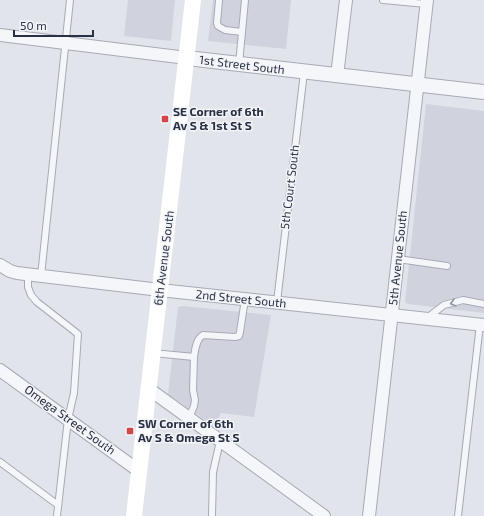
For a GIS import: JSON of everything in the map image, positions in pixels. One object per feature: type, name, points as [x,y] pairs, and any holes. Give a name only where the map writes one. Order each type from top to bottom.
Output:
[{"type":"main road","name":"6th Avenue South","points":[[134,516],[194,0]]},
{"type":"street","points":[[338,76],[346,0]]},
{"type":"street","name":"5th Avenue South","points":[[370,516],[427,2]]},
{"type":"street","name":"1st Street South","points":[[0,36],[484,92]]},
{"type":"street","name":"2nd Street South","points":[[0,265],[10,272],[42,276],[482,325]]},
{"type":"street","name":"Omega Street South","points":[[0,370],[139,471]]},
{"type":"street","points":[[149,389],[324,516]]},
{"type":"lane","points":[[42,276],[70,0]]},
{"type":"lane","points":[[219,0],[218,26],[225,30],[242,32]]},
{"type":"lane","points":[[239,64],[245,0]]},
{"type":"lane","points":[[383,0],[427,2]]},
{"type":"lane","name":"5th Court South","points":[[277,302],[304,72]]},
{"type":"lane","points":[[398,259],[447,266]]},
{"type":"lane","points":[[28,274],[28,287],[31,295],[37,302],[78,334],[74,393],[68,419],[57,516]]},
{"type":"lane","points":[[189,418],[195,400],[193,390],[194,357],[198,340],[203,335],[239,336],[245,299]]},
{"type":"lane","points":[[426,318],[444,305],[462,300],[484,304]]},
{"type":"lane","points":[[458,516],[482,325]]},
{"type":"lane","points":[[153,353],[194,357]]},
{"type":"lane","points":[[212,516],[213,472],[220,441]]},
{"type":"lane","points":[[0,462],[58,505]]},
{"type":"shaded area","points":[[128,0],[175,0],[171,41],[124,36]]},
{"type":"shaded area","points":[[213,0],[291,0],[286,49],[208,41]]},
{"type":"shaded area","points":[[426,104],[484,111],[484,313],[408,304],[405,302]]},
{"type":"shaded area","points":[[183,306],[271,315],[254,417],[221,413],[215,427],[168,394],[178,307]]},
{"type":"place","name":"SE Corner of 6th Av S & 1st St S","points":[[165,119]]},
{"type":"place","name":"SW Corner of 6th Av S & Omega St S","points":[[130,431]]}]
